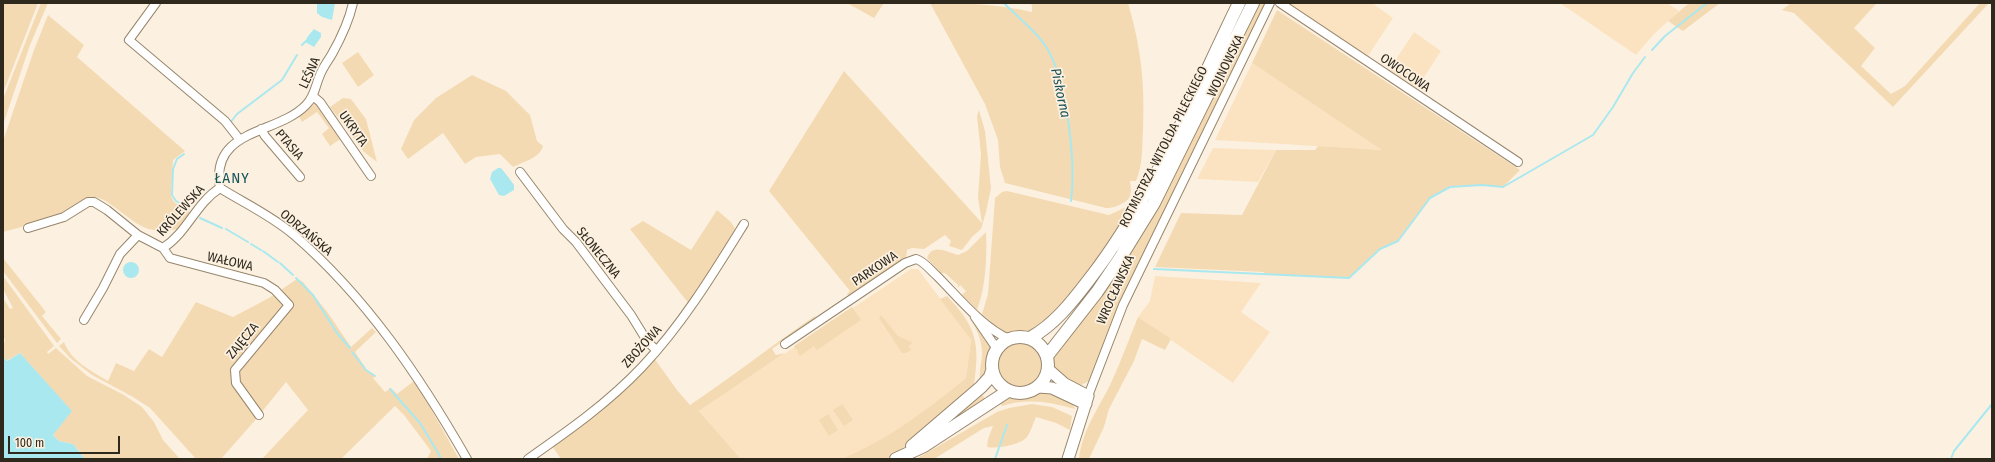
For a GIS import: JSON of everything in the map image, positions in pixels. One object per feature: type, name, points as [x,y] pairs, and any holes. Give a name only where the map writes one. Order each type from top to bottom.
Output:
[{"type":"main road","name":"ROTMISTRZA WITOLDA PILECKIEGO","points":[[1030,338],[1052,322],[1076,297],[1125,228],[1155,174],[1239,3]]},
{"type":"main road","name":"ROTMISTRZA WITOLDA PILECKIEGO","points":[[1047,356],[1101,286],[1150,208],[1252,3]]},
{"type":"main road","points":[[895,459],[980,388],[990,377],[992,371],[992,359],[996,349],[1009,339],[1020,336],[1030,338],[1040,344],[1047,356],[1048,369],[1044,379],[1038,387]]},
{"type":"main road","points":[[1048,369],[1087,400]]},
{"type":"main road","points":[[992,371],[998,382],[1008,391],[1024,393],[1038,387],[1052,388],[1087,400]]},
{"type":"main road","points":[[895,459],[924,446],[1008,391]]},
{"type":"main road","name":"WROCŁAWSKA","points":[[1068,459],[1087,400]]},
{"type":"street","points":[[156,3],[130,40],[224,121],[240,140],[220,162],[217,174],[220,188]]},
{"type":"street","name":"LEŚNA","points":[[240,140],[261,128],[294,116],[314,96],[320,74],[342,35],[353,3]]},
{"type":"street","name":"WOJNOWSKA","points":[[1203,139],[1270,3]]},
{"type":"street","name":"OWOCOWA","points":[[1280,3],[1518,162]]},
{"type":"street","name":"UKRYTA","points":[[314,96],[320,102],[371,176]]},
{"type":"street","name":"PTASIA","points":[[261,128],[265,136],[300,176]]},
{"type":"street","name":"WROCŁAWSKA","points":[[1087,400],[1123,305],[1203,139]]},
{"type":"street","name":"SŁONECZNA","points":[[520,172],[563,229],[576,242],[632,316],[647,341],[656,350]]},
{"type":"street","name":"KRÓLEWSKA","points":[[28,228],[64,217],[88,202],[94,202],[138,236],[163,248],[178,236],[206,199],[220,188]]},
{"type":"street","name":"ODRZAŃSKA","points":[[220,188],[282,226],[336,274],[401,353],[441,414],[467,459]]},
{"type":"street","name":"ZBOŻOWA","points":[[528,459],[611,397],[642,367],[693,304],[744,224]]},
{"type":"street","name":"KRÓLEWSKA","points":[[84,320],[103,288],[120,254],[138,236]]},
{"type":"street","name":"WAŁOWA","points":[[163,248],[170,258],[264,283],[274,290],[289,306]]},
{"type":"street","name":"PARKOWA","points":[[785,344],[905,263],[916,259],[926,266],[970,310]]},
{"type":"street","name":"ZAJĘCZA","points":[[259,415],[236,383],[235,370],[289,306]]},
{"type":"street","points":[[970,310],[1009,339]]},
{"type":"street","points":[[970,310],[996,349]]},
{"type":"shaded area","points":[[3,3],[38,3],[3,93]]},
{"type":"shaded area","points":[[41,3],[48,3],[30,45],[3,125],[3,99]]},
{"type":"shaded area","points":[[847,3],[884,3],[874,18]]},
{"type":"shaded area","points":[[930,3],[981,4],[1032,12],[1032,5],[1028,3],[1128,3],[1139,50],[1143,81],[1143,113],[1140,168],[1136,181],[1130,181],[1131,192],[1127,200],[1115,207],[1106,208],[1005,183],[1000,167],[998,140],[985,104]]},
{"type":"shaded area","points":[[1258,3],[1266,3],[1128,287],[1089,381],[1077,387],[1053,368],[1052,355],[1101,293]]},
{"type":"shaded area","points":[[1288,3],[1372,3],[1393,18],[1368,56]]},
{"type":"shaded area","points":[[1560,3],[1667,3],[1679,11],[1653,35],[1636,55]]},
{"type":"shaded area","points":[[1689,3],[1720,3],[1683,31],[1668,21]]},
{"type":"shaded area","points":[[1791,3],[1877,3],[1854,28],[1875,48],[1861,66],[1891,94],[1905,86],[1980,3],[1989,3],[1893,107],[1794,13],[1782,10]]},
{"type":"shaded area","points":[[1277,10],[1520,170],[1503,187],[1482,185],[1450,187],[1431,198],[1398,241],[1380,249],[1349,278],[1155,267],[1181,213],[1242,215],[1276,150],[1315,150],[1318,146],[1382,150],[1252,63]]},
{"type":"shaded area","points":[[48,15],[84,45],[77,57],[185,151],[173,160],[171,196],[174,202],[190,212],[179,229],[159,231],[145,228],[106,202],[95,197],[62,216],[3,232],[3,141],[34,50]]},
{"type":"shaded area","points":[[1414,32],[1441,51],[1417,88],[1389,70]]},
{"type":"shaded area","points":[[358,52],[374,75],[358,87],[342,63]]},
{"type":"shaded area","points":[[1252,63],[1383,150],[1215,140]]},
{"type":"shaded area","points":[[844,71],[982,223],[978,198],[981,154],[977,116],[979,110],[985,131],[991,188],[981,229],[972,237],[962,250],[949,246],[951,241],[945,235],[924,249],[912,248],[907,250],[906,258],[850,297],[847,294],[850,291],[769,191]]},
{"type":"shaded area","points":[[472,75],[506,91],[530,115],[537,141],[543,146],[538,154],[535,157],[513,167],[500,154],[476,157],[465,164],[443,133],[408,159],[401,149],[414,120],[436,98]]},
{"type":"shaded area","points":[[343,98],[351,99],[366,119],[377,162],[364,152],[330,107]]},
{"type":"shaded area","points":[[312,104],[319,106],[342,138],[330,146],[322,134],[329,128],[317,112],[302,122],[299,116]]},
{"type":"shaded area","points":[[1213,148],[1276,150],[1258,182],[1197,179]]},
{"type":"shaded area","points":[[1007,191],[1109,215],[1135,203],[1124,222],[1065,304],[1033,331],[1004,333],[982,314],[988,294],[995,198],[1002,192]]},
{"type":"shaded area","points":[[717,210],[731,222],[736,230],[734,237],[689,304],[630,229],[643,221],[691,250]]},
{"type":"shaded area","points":[[986,232],[985,272],[977,310],[962,295],[966,291],[960,285],[958,288],[958,285],[945,273],[940,273],[927,258],[929,253],[936,250],[958,255],[967,251]]},
{"type":"shaded area","points":[[3,258],[46,312],[42,316],[61,339],[57,343],[3,271]]},
{"type":"shaded area","points":[[911,269],[918,269],[971,340],[966,378],[919,417],[865,449],[841,459],[741,459],[699,411]]},
{"type":"shaded area","points":[[3,276],[54,346],[47,352],[48,354],[56,348],[87,376],[124,395],[142,407],[154,422],[163,440],[180,459],[85,459],[73,444],[59,441],[53,435],[71,411],[20,353],[6,361],[4,359],[3,351],[5,340],[3,336],[3,298],[10,309],[13,308],[3,289]]},
{"type":"shaded area","points":[[1155,276],[1261,283],[1241,312],[1270,332],[1233,383],[1138,317],[1150,301]]},
{"type":"shaded area","points":[[297,279],[303,282],[328,313],[351,347],[372,328],[376,332],[355,352],[367,370],[376,376],[373,378],[385,392],[391,388],[397,394],[414,381],[459,459],[427,459],[431,451],[404,415],[395,406],[341,459],[262,459],[308,410],[286,382],[261,413],[232,373],[258,417],[221,459],[196,459],[150,408],[92,375],[70,358],[59,346],[64,342],[71,355],[82,365],[108,381],[116,363],[134,371],[149,349],[162,357],[196,302],[233,317],[269,298]]},
{"type":"shaded area","points":[[947,296],[965,317],[974,337],[977,358],[974,385],[976,387],[918,438],[887,459],[841,459],[875,443],[891,433],[937,401],[966,378],[971,340],[940,299]]},
{"type":"shaded area","points":[[852,307],[861,320],[817,350],[814,346],[800,356],[794,346]]},
{"type":"shaded area","points":[[962,307],[990,344],[988,370],[980,379],[982,346],[973,323]]},
{"type":"shaded area","points":[[881,315],[898,336],[913,343],[908,346],[911,350],[906,353],[902,353],[879,318]]},
{"type":"shaded area","points":[[815,316],[816,319],[772,349],[776,355],[785,353],[699,411],[741,459],[561,459],[552,446],[654,358],[690,405]]},
{"type":"shaded area","points":[[1138,317],[1171,339],[1165,350],[1142,339],[1134,361],[1109,409],[1104,427],[1089,459],[1079,459],[1087,429],[1111,383]]},
{"type":"shaded area","points":[[1024,343],[1036,349],[1041,357],[1041,373],[1036,381],[1028,386],[1016,387],[1004,381],[999,373],[998,361],[1004,349],[1012,344]]},
{"type":"shaded area","points":[[1045,390],[1072,402],[1075,409],[1056,404],[1038,402],[1021,402],[1002,406],[998,401],[1009,396],[1028,396]]},
{"type":"shaded area","points":[[980,391],[985,399],[926,441]]},
{"type":"shaded area","points":[[842,404],[853,420],[844,426],[833,410]]},
{"type":"shaded area","points":[[1032,404],[1052,407],[1072,416],[1070,430],[1056,423],[1036,417],[1027,437],[1024,440],[1014,444],[1002,447],[987,447],[988,439],[993,426],[984,428],[934,459],[916,459],[997,412],[1009,408]]},
{"type":"shaded area","points":[[828,414],[838,430],[829,436],[819,420]]},
{"type":"water","points":[[317,3],[335,3],[332,20],[322,17],[317,13]]},
{"type":"water","points":[[314,29],[321,33],[321,37],[314,47],[305,42]]},
{"type":"water","points":[[498,168],[501,168],[514,185],[514,190],[504,196],[499,195],[490,179],[492,172]]},
{"type":"water","points":[[128,262],[134,262],[139,267],[137,276],[134,278],[128,278],[123,273],[123,267]]},
{"type":"water","points":[[20,353],[72,411],[53,435],[59,441],[73,444],[85,459],[3,459],[3,357],[7,361]]},
{"type":"waterway","name":"Piskorna","points":[[1004,3],[1036,34],[1045,45],[1053,60],[1064,98],[1071,143],[1071,201]]},
{"type":"waterway","points":[[1652,50],[1665,36],[1707,3]]},
{"type":"waterway","points":[[302,45],[306,41]]},
{"type":"waterway","points":[[230,123],[237,114],[282,80],[297,55]]},
{"type":"waterway","points":[[1154,269],[1349,278],[1380,249],[1398,241],[1430,198],[1450,187],[1482,185],[1503,187],[1593,135],[1645,57]]},
{"type":"waterway","points":[[184,154],[177,159],[173,169],[172,195],[176,201],[189,209]]},
{"type":"waterway","points":[[200,218],[222,228]]},
{"type":"waterway","points":[[226,229],[248,242]]},
{"type":"waterway","points":[[251,244],[261,250]]},
{"type":"waterway","points":[[263,251],[278,262]]},
{"type":"waterway","points":[[280,263],[293,275]]},
{"type":"waterway","points":[[296,278],[313,295],[337,333],[350,348]]},
{"type":"waterway","points":[[352,352],[366,370],[375,376]]},
{"type":"waterway","points":[[390,389],[420,423],[440,456],[440,459]]},
{"type":"waterway","points":[[1951,459],[1954,451],[1992,404]]},
{"type":"waterway","name":"Piskorna","points":[[995,459],[1007,425]]},
{"type":"district","name":"ŁANY","points":[[232,179]]}]
